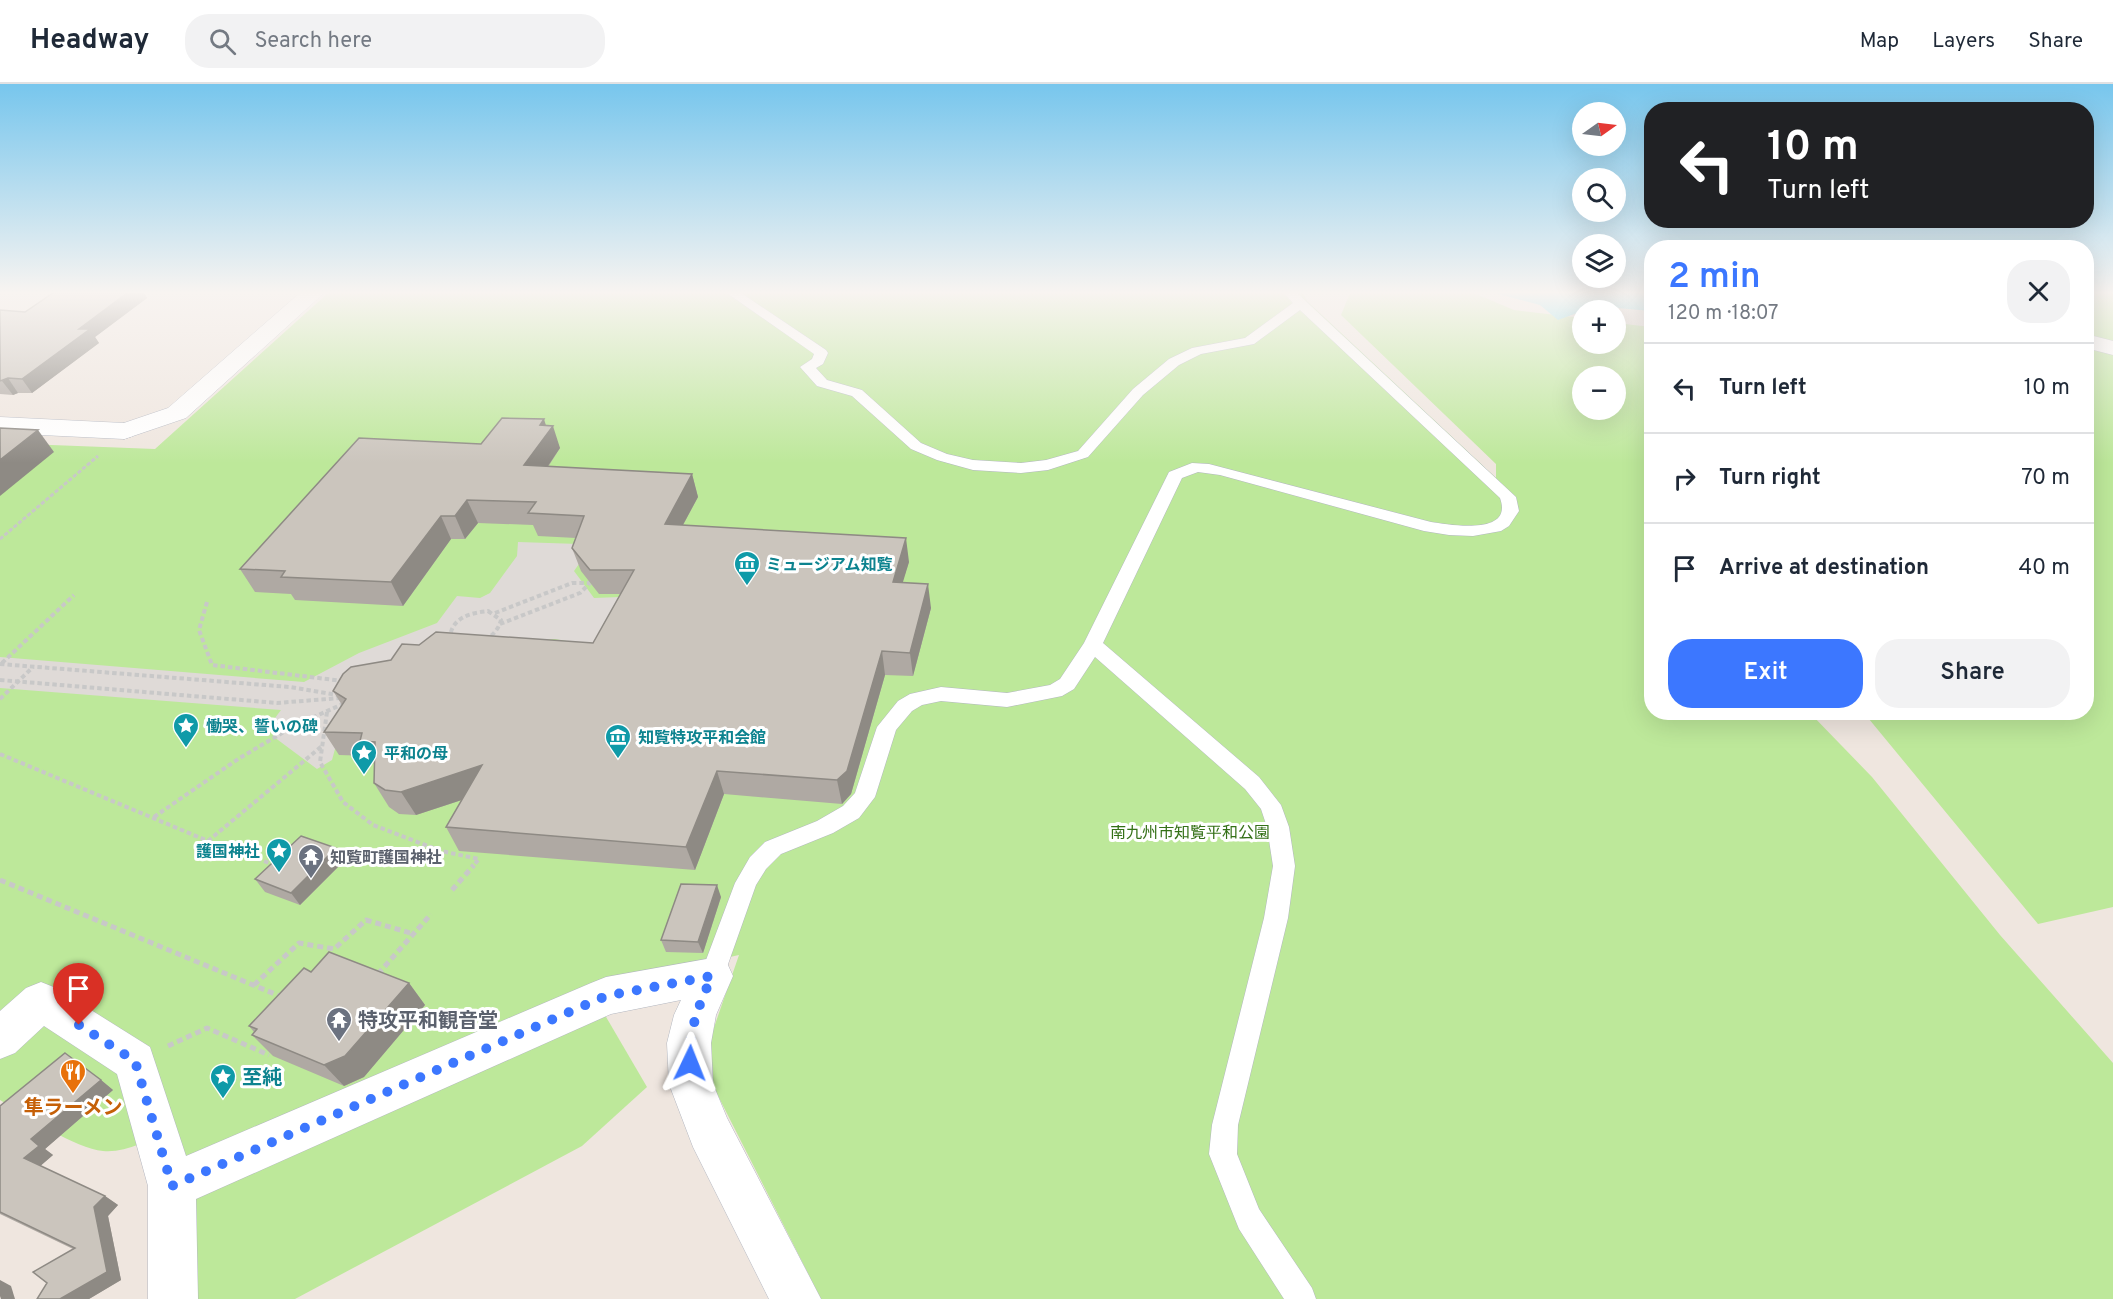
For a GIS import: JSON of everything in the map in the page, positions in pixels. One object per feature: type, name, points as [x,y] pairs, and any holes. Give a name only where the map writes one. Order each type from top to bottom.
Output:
[{"type":"street","points":[[124,430],[218,350]]},
{"type":"street","points":[[0,425],[124,430],[160,420],[177,413],[249,350]]},
{"type":"street","points":[[172,1186],[606,996],[712,976]]},
{"type":"street","points":[[712,976],[695,1015],[689,1043],[691,1084],[710,1131],[796,1299]]},
{"type":"street","points":[[0,1039],[41,1001],[135,1061],[172,1186],[173,1299]]},
{"type":"lane","points":[[816,350],[821,353],[818,361],[807,367],[822,382],[857,393],[916,446],[942,457],[973,465],[1021,468],[1048,465],[1083,454],[1138,392],[1173,362],[1204,350]]},
{"type":"lane","points":[[712,976],[746,883],[758,863],[773,848],[825,827],[851,812],[864,797],[887,727],[904,706],[917,699],[941,694],[1008,700],[1055,691],[1067,684],[1093,645],[1175,475],[1185,468],[1199,466],[1222,471],[1430,527],[1462,531],[1484,530],[1500,525],[1509,516],[1511,507],[1509,498],[1351,350]]},
{"type":"lane","points":[[1093,645],[1252,783],[1270,805],[1278,826],[1284,866],[1275,918],[1225,1125],[1223,1154],[1249,1219],[1301,1299]]},
{"type":"path","points":[[0,539],[113,444],[124,430]]},
{"type":"path","points":[[450,636],[452,626],[463,617],[480,612],[494,613],[572,583],[590,583],[580,593],[500,624]]},
{"type":"path","points":[[1,664],[74,595]]},
{"type":"path","points":[[207,602],[199,630],[212,665],[340,679],[349,675]]},
{"type":"path","points":[[450,636],[460,643],[477,642],[493,635],[501,620],[494,613]]},
{"type":"path","points":[[440,640],[450,636]]},
{"type":"path","points":[[1,664],[290,687],[346,699]]},
{"type":"path","points":[[0,699],[33,667]]},
{"type":"path","points":[[340,679],[346,685]]},
{"type":"path","points":[[0,680],[277,703],[346,699]]},
{"type":"path","points":[[153,818],[238,759],[294,726],[327,712],[346,699]]},
{"type":"path","points":[[327,712],[320,762],[343,802],[373,825],[441,851],[478,859],[453,889]]},
{"type":"path","points":[[208,841],[322,745]]},
{"type":"path","points":[[0,754],[208,841],[278,866]]},
{"type":"path","points":[[0,880],[289,1000]]},
{"type":"path","points":[[370,983],[431,914],[430,916]]},
{"type":"path","points":[[254,985],[299,943],[334,949],[366,920],[414,933]]},
{"type":"path","points":[[135,1061],[207,1028],[269,1054]]},
{"type":"green space","name":"南九州市知覧平和公園","points":[[265,350],[1359,350],[1496,478],[1496,464],[1377,350],[1572,350],[1572,354],[1626,354],[1626,350],[1644,350],[1644,720],[1817,720],[1872,777],[2000,935],[2113,1063],[2113,1299],[821,1299],[712,1084],[710,1039],[739,955],[607,984],[323,1109],[181,1158],[168,1131],[120,1150],[92,1149],[51,1130],[0,1100],[0,443],[155,449]]},
{"type":"green space","points":[[2094,350],[2113,350],[2113,907],[2038,924],[1870,720],[2094,720]]},
{"type":"green space","points":[[602,1010],[647,1087],[582,1146],[295,1299],[198,1299],[193,1189]]},
{"type":"shaded area","points":[[518,542],[579,544],[586,554],[574,571],[594,598],[620,597],[607,656],[577,643],[555,639],[504,642],[344,716],[332,760],[317,769],[274,737],[269,726],[281,710],[0,688],[0,657],[304,682],[359,653],[437,623],[457,596],[480,598],[490,593],[517,556]]},
{"type":"building","points":[[0,350],[62,350],[22,379],[8,378],[0,381]]},
{"type":"building","points":[[502,418],[544,419],[540,425],[553,426],[524,465],[692,474],[665,524],[906,538],[893,582],[928,584],[910,653],[882,651],[847,771],[837,780],[717,771],[686,847],[446,827],[482,765],[401,792],[385,790],[374,783],[375,742],[360,741],[362,733],[324,732],[346,699],[333,691],[343,674],[351,667],[391,660],[402,644],[419,645],[436,632],[593,643],[634,570],[590,570],[572,548],[584,516],[528,513],[536,502],[467,500],[455,516],[441,516],[391,582],[281,577],[285,571],[240,569],[359,438],[481,444]]},
{"type":"building","points":[[0,428],[38,430],[0,460]]},
{"type":"building","points":[[301,836],[336,848],[291,893],[255,879]]},
{"type":"building","points":[[681,884],[717,885],[698,942],[661,940]]},
{"type":"building","points":[[329,952],[409,983],[345,1056],[324,1065],[252,1035],[257,1029],[249,1026],[304,968],[311,972]]},
{"type":"building","points":[[65,1053],[101,1080],[31,1139],[39,1146],[24,1158],[105,1196],[94,1207],[107,1272],[60,1299],[37,1299],[47,1283],[33,1272],[75,1248],[0,1212],[0,1106]]},
{"type":"place","name":"ミュージアム知覧","points":[[747,587]]},
{"type":"place","name":"慟哭、誓いの碑","points":[[186,749]]},
{"type":"place","name":"知覧特攻平和会館","points":[[618,760]]},
{"type":"place","name":"平和の母","points":[[364,776]]},
{"type":"place","name":"護国神社","points":[[279,874]]},
{"type":"place","name":"知覧町護国神社","points":[[311,880]]},
{"type":"place","name":"特攻平和観音堂","points":[[339,1043]]},
{"type":"place","name":"隼ラーメン","points":[[73,1095]]},
{"type":"place","name":"至純","points":[[223,1100]]},
{"type":"route","points":[[79,1025],[135,1061],[172,1186],[606,996],[712,976],[695,1015],[689,1043],[690,1063]]}]
